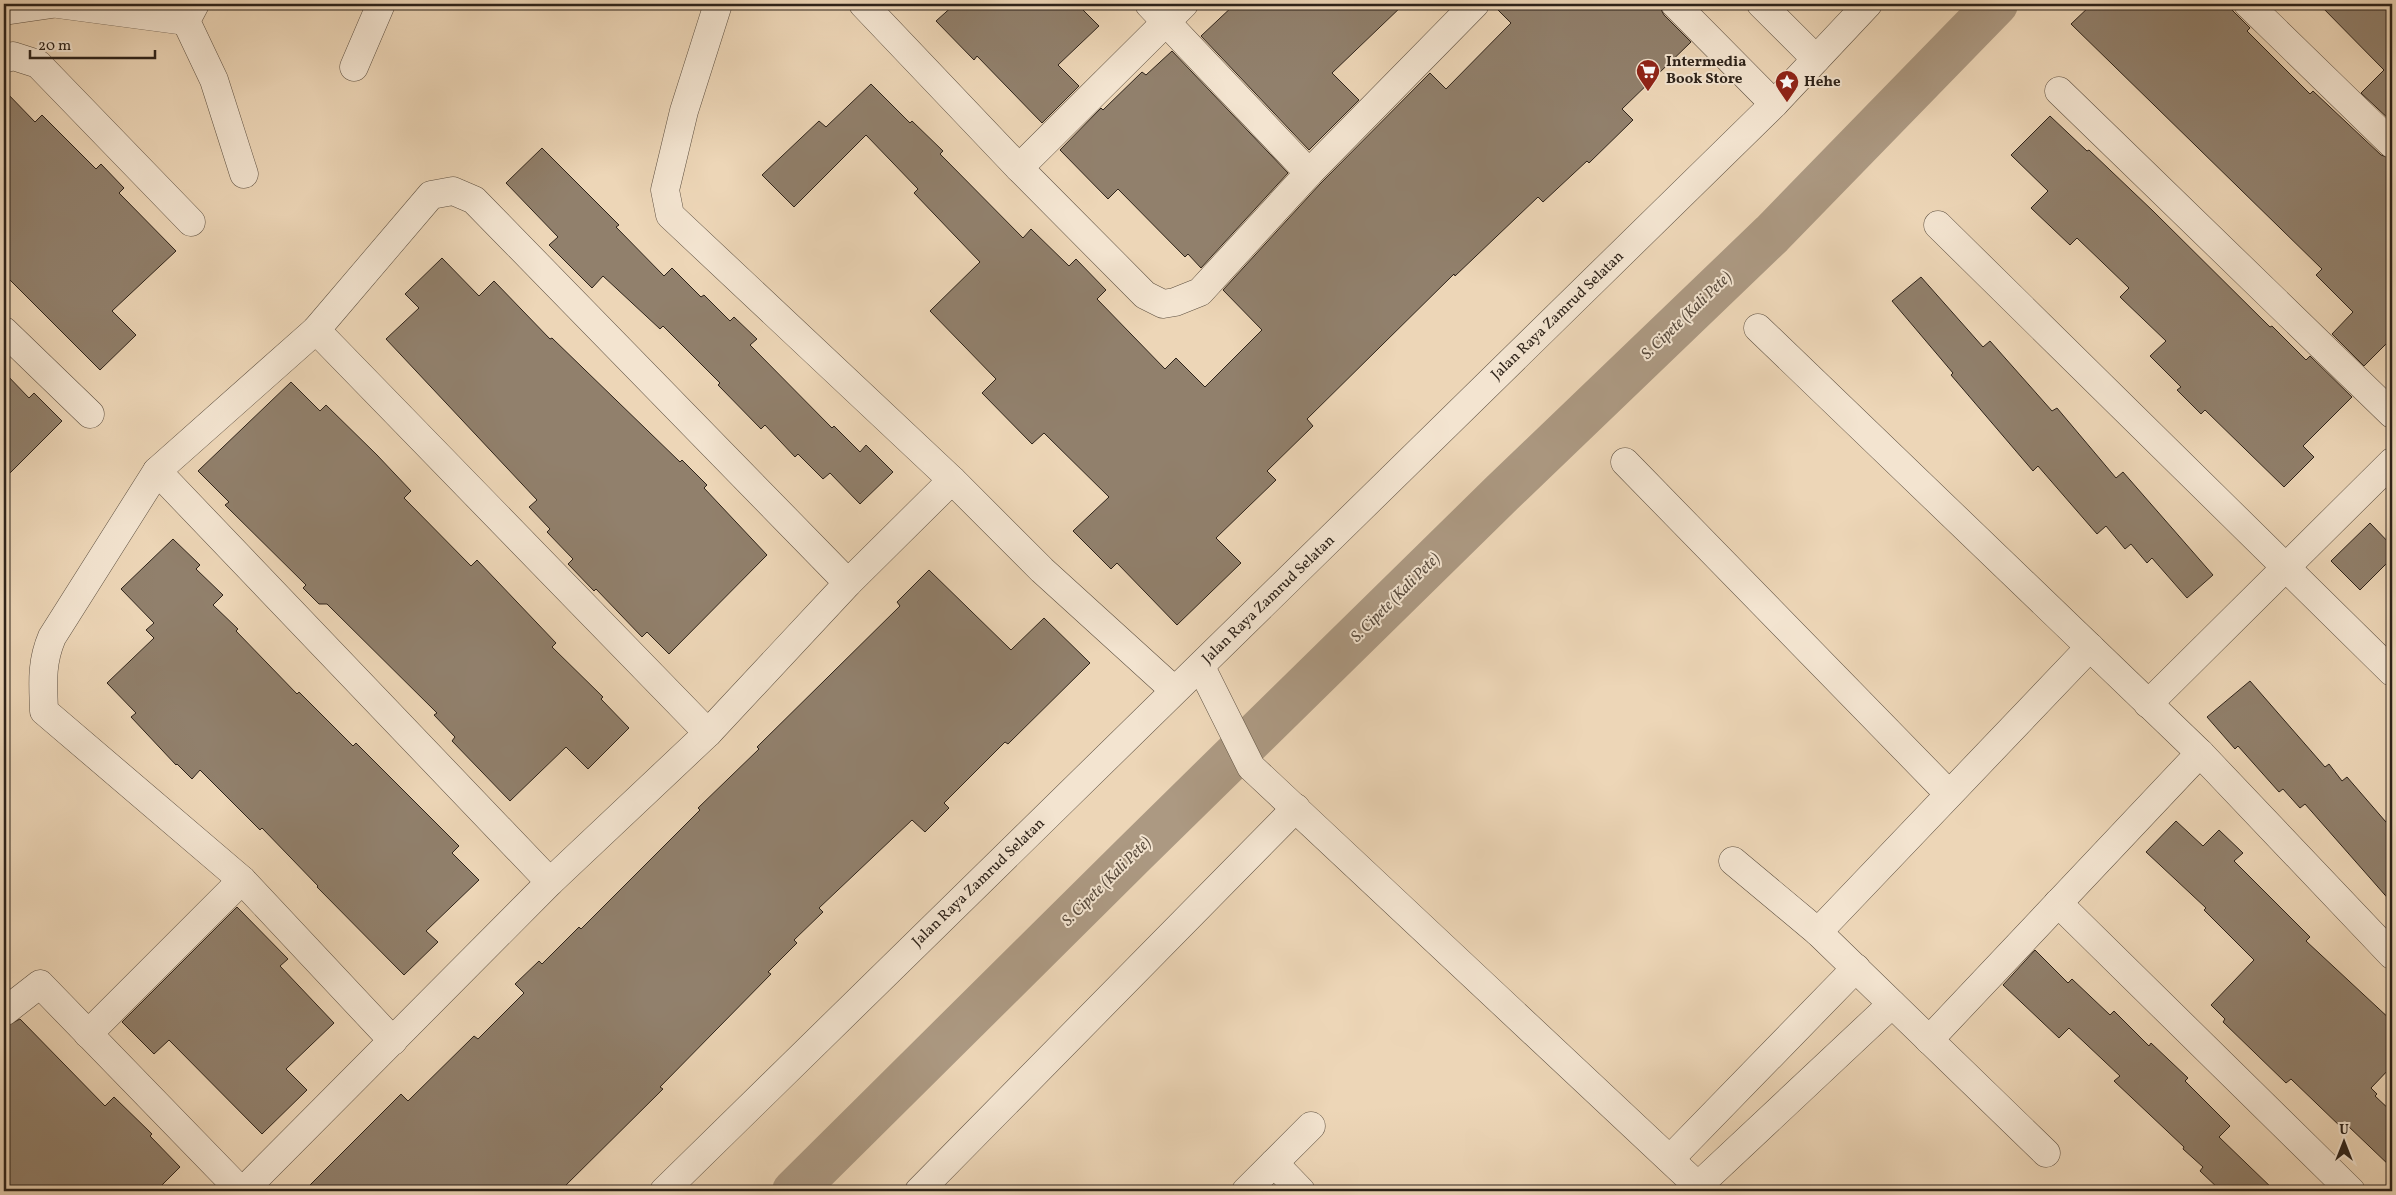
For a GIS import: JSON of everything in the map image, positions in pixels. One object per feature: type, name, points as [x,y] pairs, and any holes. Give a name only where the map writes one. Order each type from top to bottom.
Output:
[{"type":"street","points":[[4,11],[52,4]]},
{"type":"street","points":[[58,4],[191,12],[244,174]]},
{"type":"street","points":[[354,67],[381,4]]},
{"type":"street","points":[[718,4],[684,111],[665,190],[670,215],[952,480],[1042,570],[1174,690]]},
{"type":"street","points":[[863,4],[1019,168],[1144,294],[1163,304],[1175,302],[1200,292],[1309,173],[1475,4]]},
{"type":"street","points":[[1675,4],[1774,104]]},
{"type":"street","points":[[1761,4],[1816,59]]},
{"type":"street","name":"Jalan Raya Zamrud Selatan","points":[[664,1191],[1174,690],[1205,674],[1774,104],[1868,4]]},
{"type":"street","points":[[2248,4],[2392,144]]},
{"type":"street","points":[[1019,168],[1167,9],[1309,173]]},
{"type":"street","points":[[4,59],[13,56],[38,64],[191,222]]},
{"type":"street","points":[[2060,91],[2392,414]]},
{"type":"street","points":[[393,1040],[242,880],[44,711],[42,678],[44,655],[52,637],[157,471],[316,330],[431,195],[453,191],[474,200],[848,583]]},
{"type":"street","points":[[1938,224],[2392,672]]},
{"type":"street","points":[[1758,328],[2200,753],[2392,955]]},
{"type":"street","points":[[316,330],[708,733]]},
{"type":"street","points":[[4,331],[90,414]]},
{"type":"street","points":[[1625,462],[1949,794]]},
{"type":"street","points":[[2148,704],[2392,462]]},
{"type":"street","points":[[157,471],[550,882]]},
{"type":"street","points":[[4,1012],[40,984],[242,1191],[550,882],[708,733],[848,583],[952,480]]},
{"type":"street","points":[[1818,932],[2090,647]]},
{"type":"street","points":[[1205,674],[1251,767],[1698,1186],[1892,1004]]},
{"type":"street","points":[[1929,1040],[2200,753]]},
{"type":"street","points":[[919,1191],[1296,808]]},
{"type":"street","points":[[1734,861],[1818,932],[2046,1153]]},
{"type":"street","points":[[88,1034],[242,880]]},
{"type":"street","points":[[2058,902],[2350,1191]]},
{"type":"street","points":[[1670,1159],[1856,968]]},
{"type":"street","points":[[1246,1191],[1311,1126]]},
{"type":"street","points":[[1274,1163],[1301,1191]]},
{"type":"building","points":[[955,4],[1077,4],[1099,26],[1058,65],[1079,86],[1042,123],[977,56],[974,60],[936,21]]},
{"type":"building","points":[[1235,4],[1404,4],[1332,73],[1359,100],[1309,150],[1201,36]]},
{"type":"building","points":[[1492,4],[1658,4],[1664,15],[1691,42],[1622,109],[1633,120],[1589,163],[1587,161],[1543,202],[1538,197],[1455,276],[1454,274],[1307,419],[1313,426],[1267,471],[1276,480],[1216,538],[1241,563],[1177,625],[1117,563],[1111,569],[1073,531],[1109,497],[1044,433],[1032,444],[982,393],[996,379],[930,311],[980,262],[914,193],[918,189],[866,135],[794,207],[762,175],[819,121],[826,127],[871,84],[910,123],[912,121],[943,151],[940,154],[1023,238],[1031,229],[1069,266],[1076,259],[1106,290],[1097,299],[1165,369],[1176,358],[1205,387],[1262,330],[1223,290],[1320,184],[1430,73],[1446,89],[1511,23]]},
{"type":"building","points":[[2092,4],[2226,4],[2250,28],[2247,31],[2310,94],[2313,91],[2381,155],[2392,159],[2392,338],[2364,366],[2332,334],[2353,312],[2316,275],[2322,269],[2071,24]]},
{"type":"building","points":[[2319,4],[2392,4],[2392,122],[2361,93],[2384,70]]},
{"type":"building","points":[[1172,51],[1288,173],[1201,268],[1188,254],[1185,257],[1118,189],[1108,199],[1060,150],[1101,108],[1103,110],[1142,72],[1146,75]]},
{"type":"building","points":[[4,90],[35,122],[42,115],[96,169],[101,164],[124,188],[119,193],[176,251],[112,311],[136,335],[100,370],[4,274]]},
{"type":"building","points":[[2050,116],[2153,211],[2270,327],[2272,326],[2306,360],[2310,356],[2352,397],[2303,446],[2314,457],[2284,487],[2205,410],[2201,414],[2177,390],[2181,387],[2150,356],[2166,341],[2120,297],[2129,288],[2077,238],[2070,245],[2031,208],[2048,191],[2011,155]]},
{"type":"building","points":[[542,148],[619,225],[616,227],[664,276],[672,268],[701,297],[704,295],[730,321],[734,317],[757,339],[750,345],[832,428],[834,426],[860,452],[866,445],[893,472],[860,504],[830,473],[823,479],[798,454],[795,457],[765,425],[761,429],[718,385],[720,383],[663,326],[660,329],[603,276],[592,288],[549,245],[558,237],[506,183]]},
{"type":"building","points":[[442,258],[479,296],[494,281],[550,339],[552,338],[680,462],[682,460],[707,485],[704,488],[767,555],[669,654],[647,632],[642,637],[596,589],[594,591],[568,564],[573,559],[547,532],[550,529],[529,507],[537,500],[386,339],[419,308],[405,294]]},
{"type":"building","points":[[1921,277],[1983,347],[1990,341],[2052,411],[2057,408],[2116,478],[2123,472],[2213,575],[2187,598],[2152,558],[2147,563],[2131,544],[2125,549],[2106,526],[2097,534],[2038,466],[2033,471],[1951,375],[1953,373],[1892,301]]},
{"type":"building","points":[[4,372],[29,398],[34,393],[62,421],[4,479]]},
{"type":"building","points":[[291,382],[320,411],[326,405],[377,455],[411,491],[404,498],[471,566],[477,560],[556,643],[552,647],[603,697],[601,699],[629,728],[588,769],[566,747],[510,801],[452,741],[455,737],[434,715],[437,713],[327,604],[319,604],[303,588],[306,585],[225,505],[229,502],[198,471]]},
{"type":"building","points":[[2370,523],[2392,546],[2392,558],[2360,590],[2331,561]]},
{"type":"building","points":[[173,539],[200,565],[196,569],[223,595],[213,605],[238,629],[236,631],[297,694],[299,692],[353,746],[356,743],[459,846],[452,853],[479,880],[426,931],[438,942],[404,975],[262,828],[260,830],[200,770],[192,779],[176,765],[131,717],[136,713],[107,683],[154,638],[146,630],[154,623],[121,589]]},
{"type":"building","points":[[929,570],[1011,650],[1044,618],[1090,663],[1008,744],[1005,742],[944,803],[949,808],[925,832],[912,820],[819,908],[823,912],[794,940],[797,943],[768,972],[771,974],[660,1087],[663,1089],[560,1191],[304,1191],[401,1094],[408,1101],[474,1036],[478,1039],[524,993],[515,984],[539,961],[542,964],[579,927],[581,929],[700,810],[698,808],[759,749],[757,747],[900,606],[897,602]]},
{"type":"building","points":[[2250,681],[2325,767],[2329,764],[2342,781],[2347,777],[2392,829],[2392,903],[2305,804],[2300,808],[2283,789],[2279,792],[2238,746],[2235,749],[2207,717]]},
{"type":"building","points":[[2176,821],[2203,846],[2219,830],[2243,853],[2234,861],[2310,937],[2306,941],[2392,1021],[2392,1066],[2371,1088],[2377,1094],[2375,1096],[2392,1112],[2392,1168],[2347,1125],[2343,1129],[2291,1079],[2286,1083],[2223,1022],[2225,1019],[2211,1005],[2254,960],[2204,910],[2206,908],[2146,852]]},
{"type":"building","points":[[237,907],[288,959],[280,966],[334,1023],[286,1069],[307,1090],[262,1134],[169,1040],[154,1054],[122,1022]]},
{"type":"building","points":[[2035,950],[2068,983],[2072,979],[2110,1015],[2114,1011],[2149,1046],[2151,1043],[2188,1078],[2185,1081],[2230,1126],[2219,1137],[2275,1191],[2221,1191],[2200,1171],[2203,1167],[2183,1149],[2184,1147],[2114,1081],[2120,1076],[2069,1028],[2059,1038],[2003,985]]},
{"type":"building","points":[[20,1019],[105,1106],[114,1097],[152,1134],[150,1136],[180,1167],[156,1191],[4,1191],[4,1027]]},
{"type":"waterway","name":"S. Cipete (Kali Pete)","points":[[794,1191],[1502,493],[1772,234],[1996,4]]},
{"type":"place","name":"Intermedia Book Store","points":[[1648,92]]},
{"type":"place","name":"Hehe","points":[[1787,103]]}]
